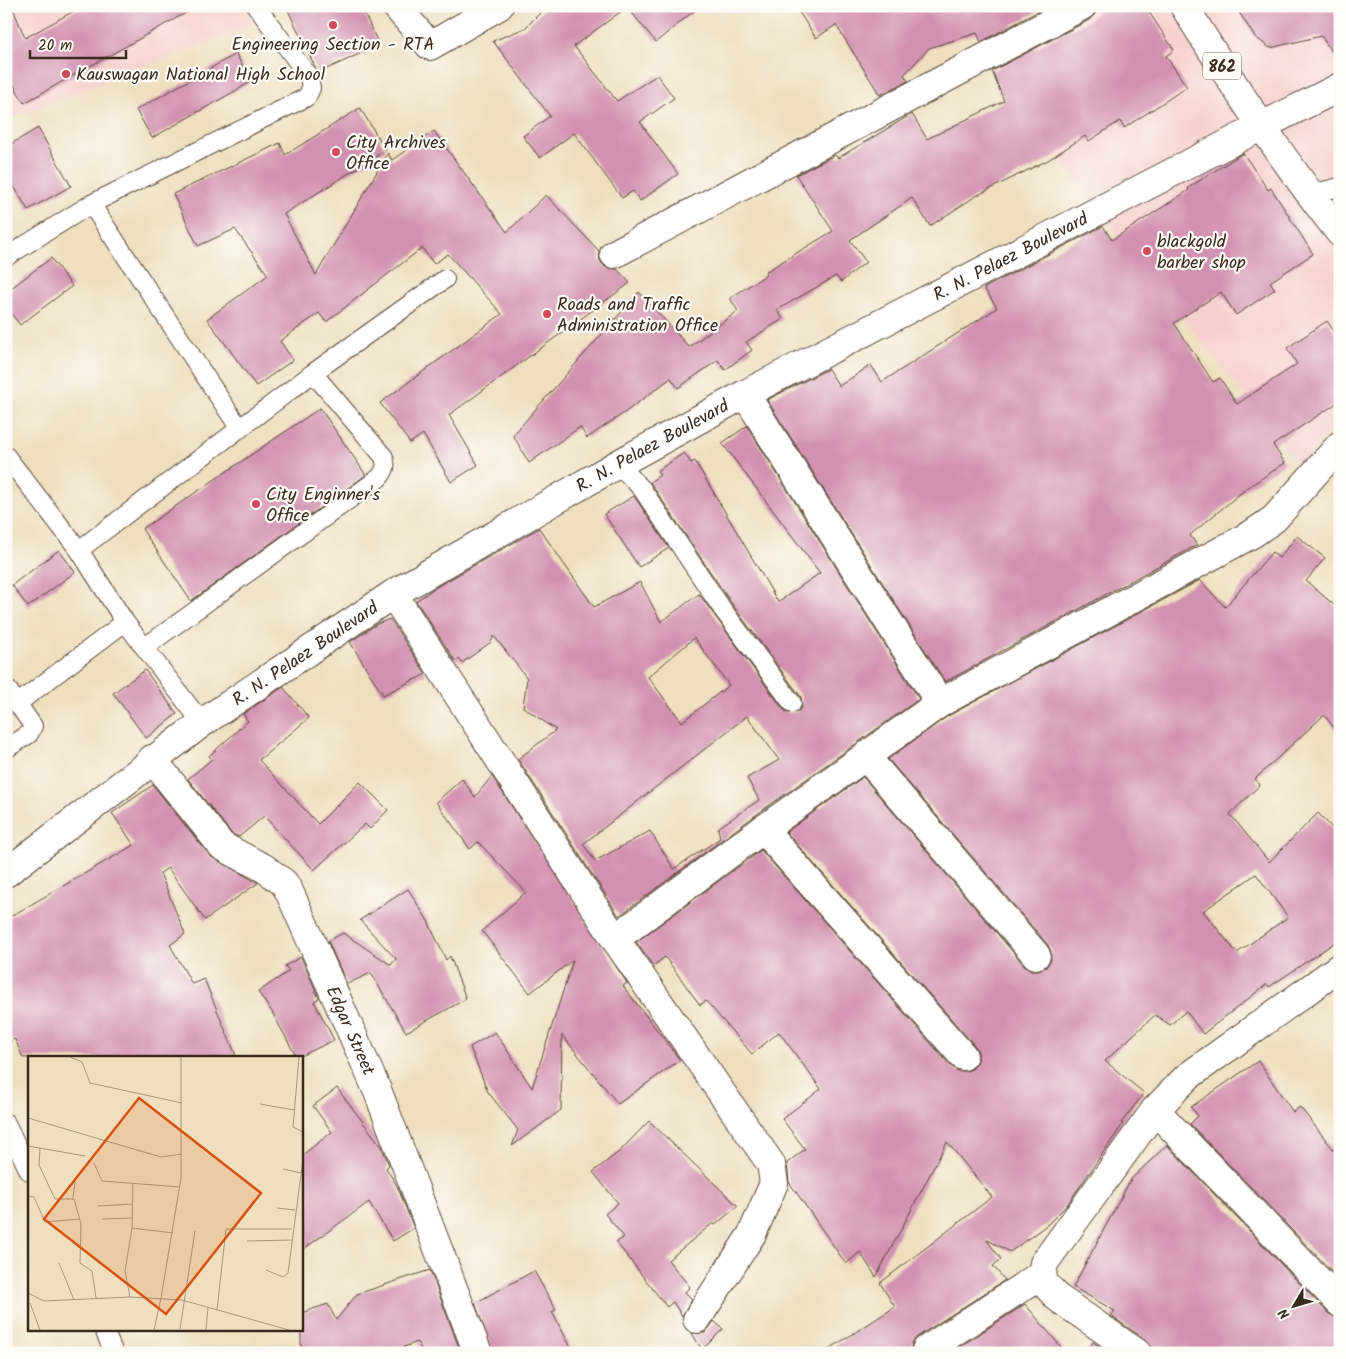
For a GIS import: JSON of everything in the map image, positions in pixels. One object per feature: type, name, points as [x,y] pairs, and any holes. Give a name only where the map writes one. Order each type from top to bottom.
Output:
[{"type":"street","points":[[396,6],[430,46],[499,6]]},
{"type":"street","points":[[614,254],[1082,6]]},
{"type":"street","name":"862","points":[[1184,6],[1262,126],[1340,233]]},
{"type":"street","name":"R. N. Pelaez Boulevard","points":[[6,872],[202,723],[393,594],[618,464],[745,394],[1340,87]]},
{"type":"street","points":[[745,394],[940,703]]},
{"type":"street","points":[[615,939],[763,829],[866,758],[940,703],[1252,534],[1274,519],[1340,444]]},
{"type":"street","points":[[393,594],[615,939],[771,1164],[775,1176],[768,1201],[752,1234],[696,1319]]},
{"type":"street","points":[[866,758],[1036,954]]},
{"type":"street","name":"Edgar Street","points":[[152,760],[222,846],[264,868],[284,883],[289,891],[378,1092],[478,1353]]},
{"type":"street","points":[[763,829],[963,1056]]},
{"type":"street","points":[[1137,1353],[1058,1298],[1044,1283],[1042,1274],[1044,1263],[1154,1110],[1188,1077],[1340,967]]},
{"type":"street","points":[[1154,1110],[1340,1303]]},
{"type":"street","points":[[926,1350],[1042,1274]]},
{"type":"lane","points":[[6,256],[91,204],[307,97],[311,88],[309,77],[256,6]]},
{"type":"lane","points":[[1310,194],[1340,187]]},
{"type":"lane","points":[[91,204],[240,429]]},
{"type":"lane","points":[[78,550],[313,373],[445,279]]},
{"type":"lane","points":[[145,647],[371,484],[384,472],[386,464],[384,457],[313,373]]},
{"type":"lane","points":[[6,456],[78,550],[125,622],[202,723]]},
{"type":"lane","points":[[618,464],[642,489],[723,610],[792,702]]},
{"type":"lane","points":[[18,703],[125,622]]},
{"type":"lane","points":[[6,687],[32,726],[29,734],[6,749]]},
{"type":"lane","points":[[6,1123],[28,1169]]},
{"type":"lane","points":[[105,1332],[114,1353]]},
{"type":"shaded area","name":"Kauswagan National High School","points":[[6,6],[276,6],[244,28],[6,120]]},
{"type":"shaded area","points":[[1075,6],[1340,6],[1340,416],[1300,467],[983,60]]},
{"type":"building","points":[[6,6],[12,6],[25,38],[83,6],[198,6],[24,103],[6,71]]},
{"type":"building","name":"Engineering Section - RTA","points":[[286,6],[361,6],[379,45],[318,73]]},
{"type":"building","points":[[547,6],[700,6],[656,42],[627,7],[574,46],[617,101],[657,75],[674,98],[640,122],[678,174],[640,201],[633,191],[622,198],[574,133],[540,158],[523,136],[550,116],[493,41],[525,28]]},
{"type":"building","points":[[795,6],[1048,6],[981,42],[977,33],[929,48],[904,75],[908,81],[880,95],[836,25],[816,38]]},
{"type":"building","points":[[1098,6],[1145,6],[1174,50],[1166,56],[1187,87],[1124,128],[1120,121],[1089,141],[1085,136],[1048,160],[976,196],[930,226],[912,198],[850,240],[866,262],[841,282],[836,276],[777,310],[783,319],[746,342],[752,350],[725,370],[718,360],[678,388],[671,378],[587,438],[580,427],[529,463],[513,435],[639,292],[689,347],[738,311],[730,298],[766,275],[765,272],[833,231],[796,175],[835,155],[838,158],[912,114],[927,139],[1004,101],[992,71],[1089,20],[1095,14]]},
{"type":"building","points":[[1235,6],[1335,6],[1340,15],[1340,63],[1321,36],[1270,48],[1255,37]]},
{"type":"building","points":[[236,54],[251,82],[152,138],[136,110]]},
{"type":"building","points":[[360,108],[386,150],[284,214],[316,275],[388,153],[392,160],[434,131],[507,232],[546,195],[599,251],[600,261],[605,267],[617,269],[630,283],[449,415],[478,465],[451,482],[423,434],[410,443],[380,403],[502,314],[448,254],[434,264],[422,248],[326,322],[319,313],[280,341],[293,360],[256,386],[207,319],[268,275],[235,229],[198,246],[173,194],[280,143],[285,155]]},
{"type":"building","points":[[38,128],[71,186],[28,210],[6,173],[6,147]]},
{"type":"building","points":[[1243,153],[1268,190],[1271,188],[1313,254],[1270,282],[1275,289],[1236,315],[1221,292],[1174,323],[1213,382],[1220,378],[1237,404],[1297,364],[1287,348],[1327,321],[1340,341],[1340,401],[1273,445],[1285,463],[1247,488],[1190,535],[1197,545],[945,682],[767,400],[828,369],[839,386],[871,365],[882,382],[997,308],[984,288],[1103,226],[1112,240]]},
{"type":"building","points":[[51,258],[72,286],[20,325],[6,307],[6,292]]},
{"type":"building","name":"City Enginner's Office","points":[[320,408],[366,475],[191,601],[142,529]]},
{"type":"building","points":[[747,426],[919,699],[753,817],[619,916],[518,759],[556,730],[523,707],[527,678],[494,636],[491,642],[462,663],[459,659],[455,661],[416,601],[433,589],[539,528],[594,607],[640,582],[661,622],[699,594],[783,709],[788,713],[798,712],[802,707],[801,697],[732,604],[650,482],[660,475],[657,471],[684,453],[691,463],[695,461],[778,602],[820,573],[722,443]],"holes":[[[694,638],[729,685],[682,722],[648,677]],[[747,716],[779,760],[747,778],[759,800],[718,828],[720,838],[674,869],[650,831],[595,861],[583,844]]]},
{"type":"building","points":[[634,496],[669,548],[639,567],[604,514]]},
{"type":"building","points":[[1297,536],[1325,558],[1306,581],[1340,610],[1340,735],[1324,715],[1255,779],[1260,785],[1230,814],[1269,862],[1318,813],[1340,836],[1340,939],[1269,987],[1267,984],[1203,1034],[1186,1011],[1170,1025],[1155,1015],[1105,1061],[1144,1093],[1121,1123],[1123,1124],[1067,1205],[1048,1224],[1010,1252],[986,1239],[1001,1259],[993,1266],[1005,1280],[917,1337],[912,1343],[911,1353],[823,1353],[895,1307],[880,1283],[992,1197],[947,1142],[876,1277],[860,1252],[846,1264],[789,1182],[787,1163],[805,1149],[782,1119],[821,1089],[779,1032],[752,1054],[706,1001],[700,1005],[665,957],[653,966],[636,942],[761,850],[951,1066],[958,1071],[967,1071],[973,1068],[978,1061],[978,1052],[975,1046],[786,832],[863,777],[1024,965],[1031,970],[1046,967],[1051,960],[1051,952],[1048,945],[888,759],[948,716],[1200,580],[1225,607],[1272,552],[1279,558]],"holes":[[[1256,874],[1288,917],[1237,953],[1203,911]]]},
{"type":"building","points":[[59,550],[75,572],[28,607],[12,585]]},
{"type":"building","points":[[390,619],[426,674],[383,695],[350,642],[377,624]]},
{"type":"building","points":[[145,670],[177,714],[146,738],[113,693]]},
{"type":"building","points":[[283,687],[309,718],[259,760],[318,824],[360,782],[388,810],[370,829],[365,824],[314,870],[264,816],[239,837],[232,834],[188,779],[212,759],[209,756],[248,721],[243,714]]},
{"type":"building","points":[[492,776],[627,983],[623,986],[680,1060],[618,1104],[562,1035],[561,1110],[512,1146],[518,1130],[488,1092],[470,1047],[495,1032],[532,1088],[573,960],[530,993],[482,931],[526,892],[478,842],[470,849],[436,802],[462,779],[475,797]]},
{"type":"building","points":[[153,785],[210,856],[258,883],[205,920],[168,868],[160,873],[185,934],[170,945],[192,984],[204,979],[236,1056],[28,1056],[28,1058],[23,1058],[15,1039],[6,1044],[6,919],[134,845],[112,813]]},
{"type":"building","points":[[408,889],[428,921],[446,960],[450,956],[466,999],[406,1032],[371,973],[347,984],[328,941],[343,933],[391,965],[396,959],[360,920]]},
{"type":"building","points":[[301,957],[319,998],[314,1001],[334,1040],[301,1056],[296,1056],[272,1012],[258,992],[289,971],[285,966]]},
{"type":"building","points":[[1258,1061],[1293,1112],[1300,1107],[1340,1158],[1340,1280],[1190,1124],[1198,1116],[1191,1107]]},
{"type":"building","points":[[337,1088],[382,1147],[389,1165],[386,1168],[397,1186],[414,1228],[393,1241],[369,1202],[302,1250],[302,1155],[332,1132],[313,1106]]},
{"type":"building","points":[[649,1121],[738,1206],[715,1225],[713,1223],[668,1260],[690,1287],[685,1292],[692,1299],[682,1316],[673,1302],[667,1307],[616,1242],[624,1237],[605,1214],[618,1203],[593,1172],[620,1151]]},
{"type":"building","points":[[1167,1145],[1329,1314],[1340,1318],[1340,1353],[1152,1353],[1151,1346],[1146,1340],[1111,1316],[1115,1311],[1073,1287],[1131,1179]]},
{"type":"building","points":[[430,1270],[461,1353],[423,1353],[417,1342],[389,1353],[301,1353],[302,1313],[328,1304],[336,1320],[357,1294]]},
{"type":"building","points":[[534,1271],[556,1310],[552,1312],[574,1353],[493,1353],[475,1303]]},
{"type":"building","points":[[1025,1304],[1066,1353],[950,1353]]},
{"type":"building","points":[[714,1321],[723,1329],[702,1350],[692,1333],[705,1333]]},
{"type":"building","points":[[1093,1342],[1109,1353],[1086,1353]]},
{"type":"place","name":"Engineering Section - RTA","points":[[333,25]]},
{"type":"place","name":"Kauswagan National High School","points":[[66,74]]},
{"type":"place","name":"City Archives Office","points":[[336,152]]},
{"type":"place","name":"blackgold barber shop","points":[[1147,251]]},
{"type":"place","name":"Roads and Traffic Administration Office","points":[[547,314]]},
{"type":"place","name":"City Enginner's Office","points":[[256,504]]}]
